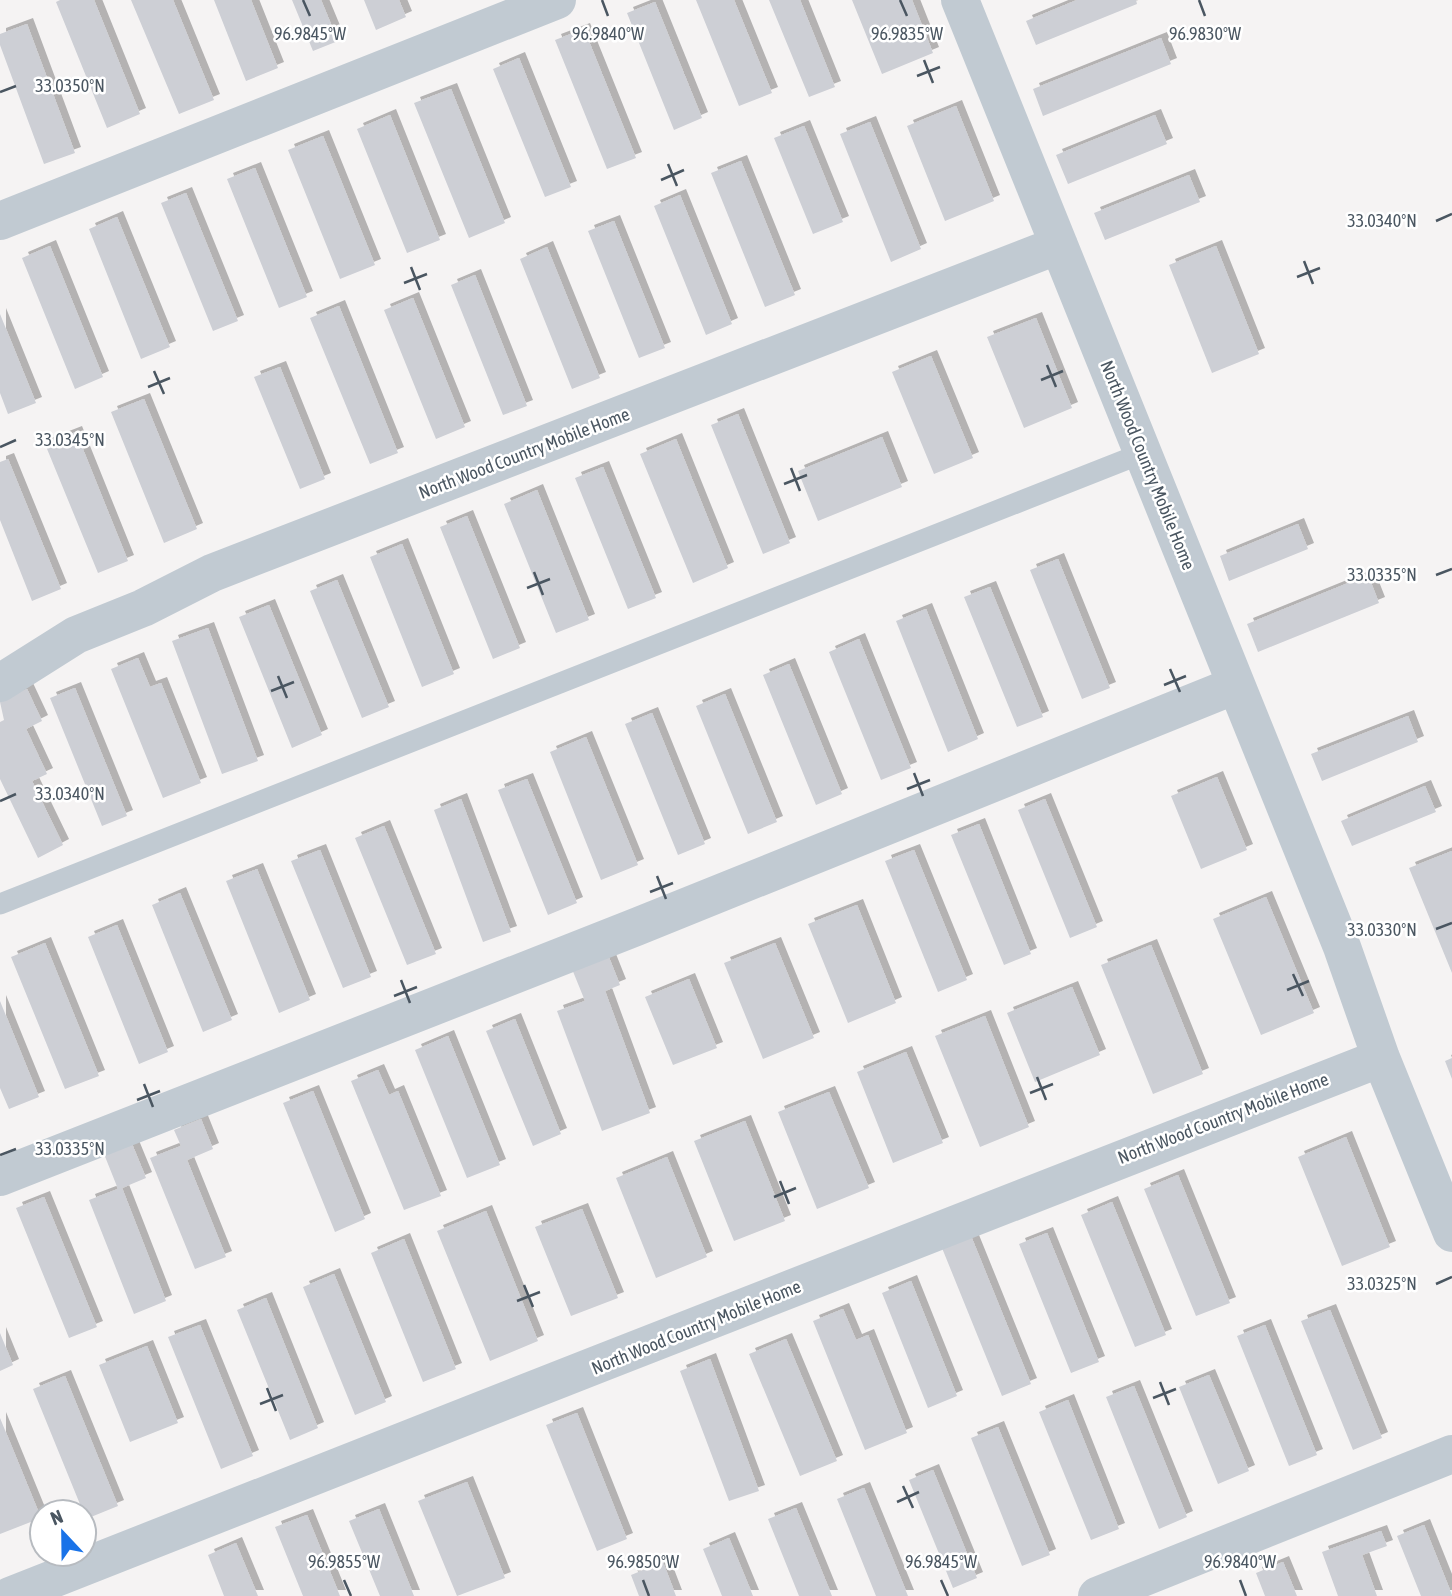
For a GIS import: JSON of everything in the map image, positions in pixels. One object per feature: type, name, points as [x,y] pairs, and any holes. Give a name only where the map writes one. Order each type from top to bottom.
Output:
[{"type":"street","points":[[0,221],[557,0]]},
{"type":"street","name":"North Wood Country Mobile Home","points":[[960,0],[1342,947],[1381,1058],[1452,1233]]},
{"type":"street","name":"North Wood Country Mobile Home","points":[[0,683],[76,635],[143,608],[212,573],[1059,246]]},
{"type":"street","points":[[0,1177],[649,922],[1236,685]]},
{"type":"street","name":"North Wood Country Mobile Home","points":[[10,1596],[673,1337],[1035,1191],[1381,1058]]},
{"type":"street","points":[[1097,1596],[1452,1454]]},
{"type":"lane","points":[[0,904],[1143,453]]},
{"type":"building","points":[[94,0],[140,114],[107,128],[56,2]]},
{"type":"building","points":[[131,0],[173,0],[214,100],[179,114]]},
{"type":"building","points":[[214,0],[251,0],[278,68],[246,81]]},
{"type":"building","points":[[292,0],[321,0],[338,41],[313,51]]},
{"type":"building","points":[[364,0],[399,0],[406,17],[376,30]]},
{"type":"building","points":[[696,0],[734,0],[772,93],[739,106]]},
{"type":"building","points":[[769,0],[800,0],[835,87],[809,97]]},
{"type":"building","points":[[852,0],[912,0],[933,53],[882,74]]},
{"type":"building","points":[[1077,0],[1136,0],[1137,4],[1036,45],[1026,21]]},
{"type":"building","points":[[655,2],[702,118],[674,130],[627,13]]},
{"type":"building","points":[[27,24],[75,153],[44,164],[0,45],[0,34]]},
{"type":"building","points":[[584,29],[636,158],[607,169],[555,40]]},
{"type":"building","points":[[1161,38],[1171,64],[1043,116],[1033,89]]},
{"type":"building","points":[[519,58],[571,187],[545,197],[493,69]]},
{"type":"building","points":[[451,89],[505,223],[469,238],[414,103]]},
{"type":"building","points":[[956,106],[994,201],[945,221],[907,126]]},
{"type":"building","points":[[390,115],[440,240],[407,253],[357,129]]},
{"type":"building","points":[[1155,115],[1167,144],[1068,184],[1056,155]]},
{"type":"building","points":[[870,122],[921,249],[891,262],[840,134]]},
{"type":"building","points":[[804,126],[843,222],[813,234],[774,138]]},
{"type":"building","points":[[323,136],[375,265],[340,279],[288,150]]},
{"type":"building","points":[[741,161],[795,295],[765,307],[711,173]]},
{"type":"building","points":[[255,168],[307,297],[279,308],[227,179]]},
{"type":"building","points":[[1189,175],[1200,202],[1105,240],[1094,213]]},
{"type":"building","points":[[186,193],[238,321],[213,331],[161,203]]},
{"type":"building","points":[[680,195],[732,324],[706,335],[654,206]]},
{"type":"building","points":[[117,217],[170,347],[141,359],[89,229]]},
{"type":"building","points":[[614,221],[665,348],[639,358],[588,231]]},
{"type":"building","points":[[50,246],[103,377],[75,389],[22,258]]},
{"type":"building","points":[[1216,246],[1259,354],[1212,373],[1169,265]]},
{"type":"building","points":[[547,247],[600,378],[572,389],[520,259]]},
{"type":"building","points":[[475,275],[527,406],[503,415],[451,285]]},
{"type":"building","points":[[413,298],[465,427],[436,439],[384,310]]},
{"type":"building","points":[[339,306],[398,453],[370,464],[310,318]]},
{"type":"building","points":[[0,314],[36,403],[8,414],[0,393]]},
{"type":"building","points":[[1036,318],[1072,408],[1024,428],[987,337]]},
{"type":"building","points":[[931,356],[973,458],[934,474],[892,372]]},
{"type":"building","points":[[280,367],[325,479],[300,489],[254,377]]},
{"type":"building","points":[[144,399],[197,529],[164,543],[111,412]]},
{"type":"building","points":[[738,414],[790,543],[763,554],[711,425]]},
{"type":"building","points":[[76,432],[128,561],[98,573],[45,444]]},
{"type":"building","points":[[882,437],[902,487],[818,521],[798,471]]},
{"type":"building","points":[[676,439],[728,568],[693,583],[640,454]]},
{"type":"building","points":[[8,459],[61,589],[32,601],[0,520],[0,462]]},
{"type":"building","points":[[603,467],[656,598],[628,609],[575,478]]},
{"type":"building","points":[[537,490],[589,620],[556,633],[504,504]]},
{"type":"building","points":[[467,516],[520,648],[493,659],[440,527]]},
{"type":"building","points":[[1298,524],[1308,549],[1229,581],[1220,556]]},
{"type":"building","points":[[402,544],[454,674],[422,687],[370,557]]},
{"type":"building","points":[[1058,559],[1110,688],[1082,699],[1030,570]]},
{"type":"building","points":[[1368,575],[1379,603],[1258,652],[1247,624]]},
{"type":"building","points":[[337,580],[389,707],[362,718],[310,591]]},
{"type":"building","points":[[990,587],[1043,717],[1017,727],[964,597]]},
{"type":"building","points":[[269,605],[322,735],[292,748],[239,617]]},
{"type":"building","points":[[926,609],[978,739],[948,752],[896,621]]},
{"type":"building","points":[[208,628],[258,761],[222,774],[172,641]]},
{"type":"building","points":[[859,639],[911,768],[881,780],[829,652]]},
{"type":"building","points":[[138,658],[150,687],[161,683],[201,783],[163,798],[111,669]]},
{"type":"building","points":[[789,664],[842,794],[816,805],[763,675]]},
{"type":"building","points":[[75,688],[127,816],[102,826],[50,698]]},
{"type":"building","points":[[27,689],[42,721],[26,729],[47,774],[32,781],[63,845],[38,858],[0,779],[0,722],[4,720],[0,702]]},
{"type":"building","points":[[725,694],[777,822],[748,834],[696,706]]},
{"type":"building","points":[[652,713],[705,844],[678,855],[625,724]]},
{"type":"building","points":[[1408,716],[1418,742],[1322,781],[1311,754]]},
{"type":"building","points":[[586,737],[638,865],[601,880],[550,752]]},
{"type":"building","points":[[1217,777],[1247,850],[1201,869],[1171,796]]},
{"type":"building","points":[[527,779],[577,903],[548,915],[498,790]]},
{"type":"building","points":[[1425,786],[1436,812],[1352,846],[1341,821]]},
{"type":"building","points":[[461,799],[511,932],[483,942],[434,810]]},
{"type":"building","points":[[1045,799],[1097,927],[1070,938],[1018,810]]},
{"type":"building","points":[[979,824],[1031,954],[1004,965],[951,835]]},
{"type":"building","points":[[384,826],[436,954],[407,965],[355,838]]},
{"type":"building","points":[[320,850],[371,977],[343,988],[291,861]]},
{"type":"building","points":[[914,850],[967,980],[938,992],[885,861]]},
{"type":"building","points":[[1452,851],[1452,973],[1409,868]]},
{"type":"building","points":[[257,869],[310,1000],[279,1013],[226,881]]},
{"type":"building","points":[[180,893],[232,1020],[203,1032],[152,905]]},
{"type":"building","points":[[1266,897],[1314,1013],[1261,1035],[1213,919]]},
{"type":"building","points":[[857,905],[896,1003],[848,1023],[808,924]]},
{"type":"building","points":[[117,925],[168,1052],[139,1064],[88,937]]},
{"type":"building","points":[[45,943],[99,1076],[65,1089],[11,957]]},
{"type":"building","points":[[775,943],[814,1038],[763,1059],[724,963]]},
{"type":"building","points":[[1151,945],[1203,1074],[1153,1094],[1101,965]]},
{"type":"building","points":[[608,955],[620,985],[605,991],[650,1113],[602,1131],[557,1011],[585,1001],[572,969]]},
{"type":"building","points":[[689,979],[717,1048],[673,1065],[645,997]]},
{"type":"building","points":[[1072,987],[1100,1055],[1035,1082],[1007,1013]]},
{"type":"building","points":[[0,1001],[39,1097],[9,1109],[0,1088]]},
{"type":"building","points":[[985,1016],[1029,1127],[980,1147],[935,1036]]},
{"type":"building","points":[[515,1019],[561,1134],[533,1146],[486,1031]]},
{"type":"building","points":[[448,1036],[500,1165],[467,1178],[415,1050]]},
{"type":"building","points":[[906,1052],[943,1143],[893,1163],[857,1072]]},
{"type":"building","points":[[1452,1058],[1452,1079],[1445,1061]]},
{"type":"building","points":[[378,1070],[389,1095],[398,1091],[441,1196],[404,1210],[351,1081]]},
{"type":"building","points":[[313,1091],[365,1219],[335,1232],[283,1103]]},
{"type":"building","points":[[829,1092],[869,1188],[817,1209],[778,1112]]},
{"type":"building","points":[[201,1119],[213,1149],[187,1160],[226,1257],[195,1269],[150,1158],[181,1146],[174,1130]]},
{"type":"building","points":[[745,1121],[785,1221],[734,1241],[694,1141]]},
{"type":"building","points":[[1346,1137],[1390,1247],[1342,1266],[1298,1157]]},
{"type":"building","points":[[132,1144],[146,1178],[122,1188],[166,1301],[134,1314],[89,1200],[118,1189],[104,1154]]},
{"type":"building","points":[[667,1157],[707,1257],[656,1278],[616,1178]]},
{"type":"building","points":[[1178,1175],[1230,1303],[1196,1316],[1144,1189]]},
{"type":"building","points":[[44,1197],[97,1327],[69,1338],[16,1208]]},
{"type":"building","points":[[1112,1202],[1166,1335],[1135,1347],[1081,1215]]},
{"type":"building","points":[[582,1209],[618,1298],[571,1316],[535,1227]]},
{"type":"building","points":[[486,1211],[538,1341],[490,1361],[437,1231]]},
{"type":"building","points":[[1047,1233],[1099,1362],[1071,1373],[1019,1244]]},
{"type":"building","points":[[971,1236],[1031,1384],[1002,1396],[942,1248]]},
{"type":"building","points":[[404,1239],[456,1369],[423,1382],[371,1253]]},
{"type":"building","points":[[334,1274],[386,1402],[355,1415],[303,1287]]},
{"type":"building","points":[[911,1281],[957,1396],[928,1408],[882,1293]]},
{"type":"building","points":[[266,1298],[318,1428],[290,1440],[237,1310]]},
{"type":"building","points":[[843,1309],[856,1340],[868,1335],[907,1433],[865,1450],[813,1321]]},
{"type":"building","points":[[1330,1310],[1382,1438],[1353,1450],[1301,1321]]},
{"type":"building","points":[[200,1325],[253,1456],[221,1469],[168,1337]]},
{"type":"building","points":[[1265,1325],[1317,1455],[1289,1466],[1237,1336]]},
{"type":"building","points":[[0,1333],[13,1365],[0,1371]]},
{"type":"building","points":[[786,1339],[837,1461],[800,1476],[749,1354]]},
{"type":"building","points":[[147,1346],[178,1423],[130,1442],[99,1365]]},
{"type":"building","points":[[710,1359],[759,1491],[729,1501],[680,1371]]},
{"type":"building","points":[[1209,1375],[1249,1471],[1218,1484],[1179,1387]]},
{"type":"building","points":[[65,1376],[118,1506],[98,1514],[98,1498],[77,1498],[33,1389]]},
{"type":"building","points":[[1134,1386],[1187,1517],[1159,1529],[1106,1397]]},
{"type":"building","points":[[1068,1400],[1119,1529],[1091,1540],[1039,1412]]},
{"type":"building","points":[[577,1413],[627,1539],[597,1551],[546,1425]]},
{"type":"building","points":[[0,1418],[33,1498],[28,1498],[28,1523],[0,1534]]},
{"type":"building","points":[[998,1427],[1050,1555],[1022,1566],[971,1438]]},
{"type":"building","points":[[933,1470],[977,1578],[953,1588],[909,1480]]},
{"type":"building","points":[[467,1482],[505,1578],[457,1596],[418,1501]]},
{"type":"building","points":[[864,1488],[908,1596],[876,1596],[837,1499]]},
{"type":"building","points":[[796,1508],[832,1596],[799,1596],[768,1519]]},
{"type":"building","points":[[379,1509],[414,1596],[380,1596],[349,1521]]},
{"type":"building","points":[[307,1515],[340,1596],[303,1596],[275,1527]]},
{"type":"building","points":[[1424,1525],[1452,1596],[1421,1596],[1397,1536]]},
{"type":"building","points":[[1381,1531],[1387,1546],[1362,1555],[1377,1596],[1338,1596],[1322,1552]]},
{"type":"building","points":[[729,1538],[753,1596],[722,1596],[703,1549]]},
{"type":"building","points":[[236,1543],[258,1596],[224,1596],[208,1555]]},
{"type":"building","points":[[663,1562],[676,1596],[639,1596],[631,1575]]},
{"type":"building","points":[[1283,1562],[1297,1596],[1265,1596],[1256,1573]]}]
